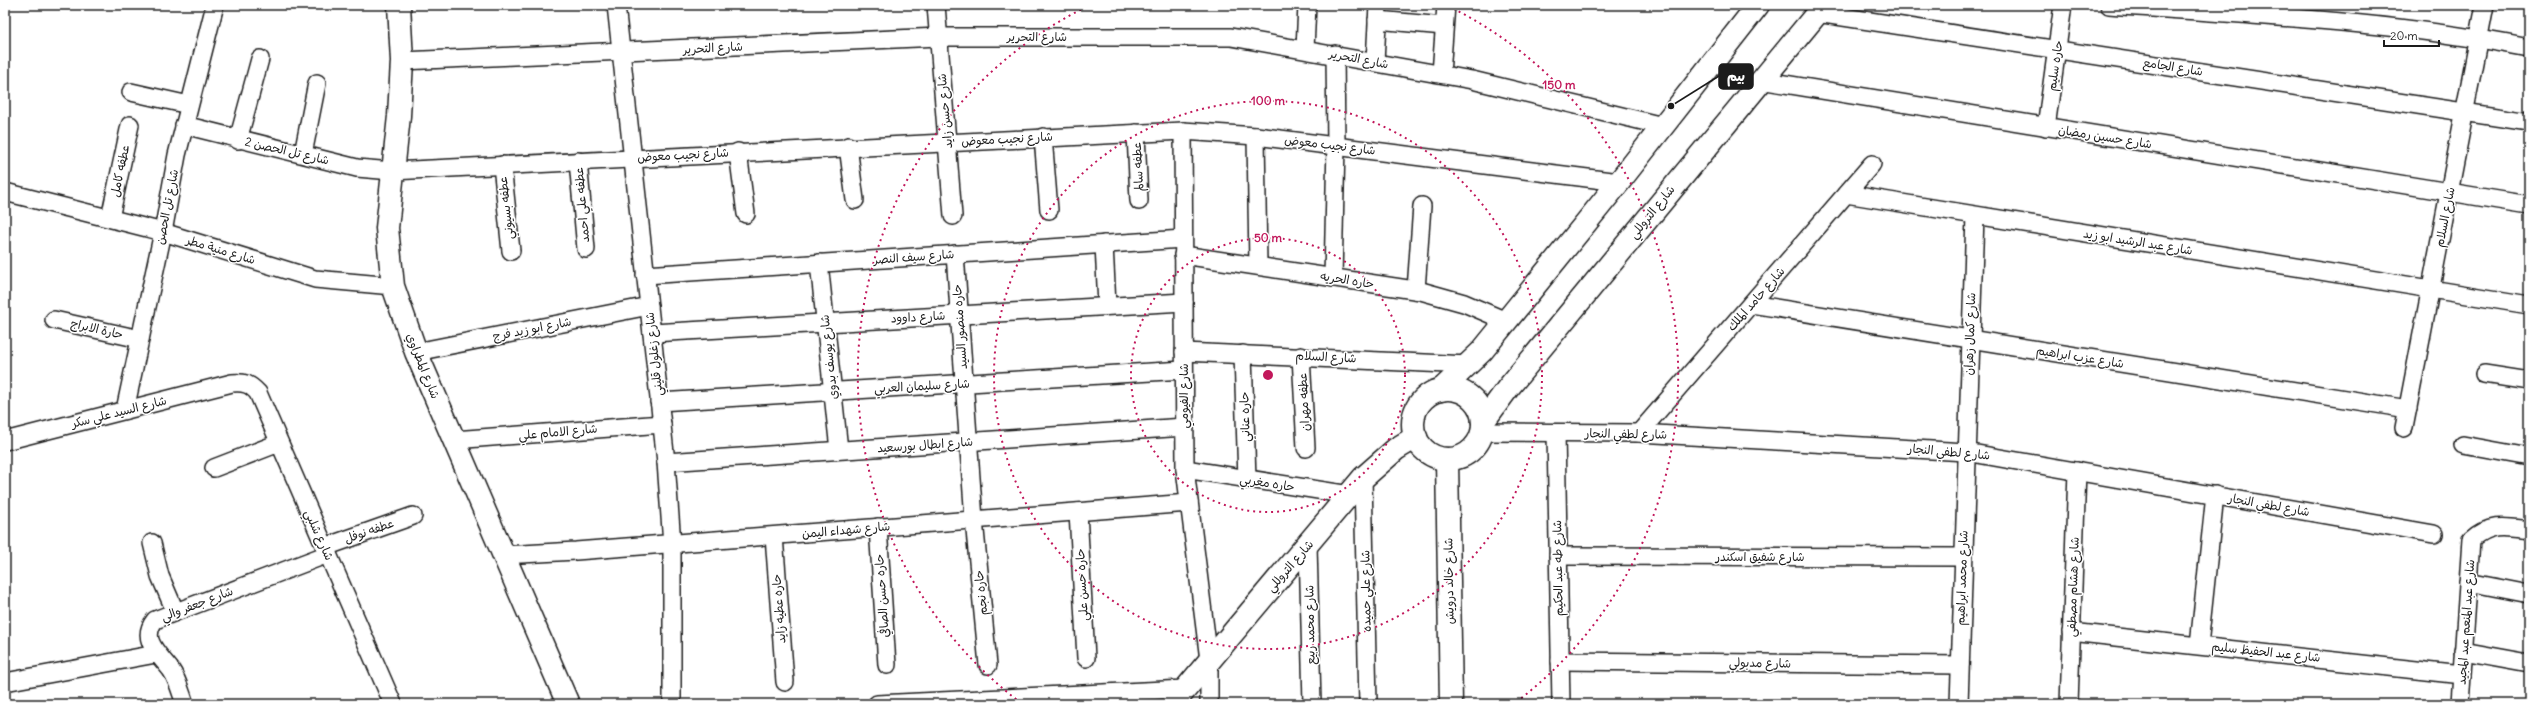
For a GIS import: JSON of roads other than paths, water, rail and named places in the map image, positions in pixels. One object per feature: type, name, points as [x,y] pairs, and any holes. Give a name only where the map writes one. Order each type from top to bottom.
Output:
[{"type":"street","name":"شارع تل الحصن","points":[[125,410],[184,125],[215,5]]},
{"type":"street","name":"شارع المطراوي","points":[[399,5],[402,62],[399,116],[392,170],[387,228],[393,286],[416,352],[502,555],[568,704]]},
{"type":"street","name":"شارع زغلول قليني","points":[[616,5],[666,462],[672,544],[672,704]]},
{"type":"street","name":"شارع حسن زايد","points":[[936,5],[953,216]]},
{"type":"street","points":[[1305,49],[1307,5]]},
{"type":"street","points":[[1442,74],[1446,5]]},
{"type":"street","points":[[1441,390],[1468,365],[1506,321],[1619,182],[1758,5]]},
{"type":"street","name":"حاره سليم","points":[[2046,127],[2063,5]]},
{"type":"street","points":[[2109,5],[2316,19],[2479,38],[2529,48]]},
{"type":"street","name":"شارع السلام","points":[[2404,428],[2485,5]]},
{"type":"street","name":"شارع الجامع","points":[[1821,9],[2057,50],[2465,111],[2529,122]]},
{"type":"street","name":"شارع التروللي","points":[[1483,427],[1508,388],[1760,80],[1821,9]]},
{"type":"street","points":[[1374,62],[1378,12],[1444,26]]},
{"type":"street","name":"شارع التحرير","points":[[402,62],[939,37],[1231,38],[1305,49],[1442,74],[1663,126]]},
{"type":"street","points":[[1334,54],[1336,145],[1334,278]]},
{"type":"street","points":[[238,140],[260,59]]},
{"type":"street","name":"شارع حسين رمضان","points":[[1760,80],[2529,205]]},
{"type":"street","points":[[303,154],[317,83]]},
{"type":"street","points":[[132,92],[189,105]]},
{"type":"street","name":"عطفه كامل","points":[[110,218],[130,125]]},
{"type":"street","name":"شارع تل الحصن 2","points":[[184,125],[238,140],[303,154],[357,168],[392,170]]},
{"type":"street","name":"شارع نجيب معوض","points":[[392,170],[947,141],[1183,131],[1256,136],[1336,145],[1619,182]]},
{"type":"street","name":"شارع الفيومي","points":[[1183,131],[1185,469],[1209,660],[1209,704]]},
{"type":"street","name":"عطفه سالم","points":[[1136,133],[1139,201]]},
{"type":"street","points":[[1256,136],[1258,266]]},
{"type":"street","points":[[1043,137],[1049,210]]},
{"type":"street","points":[[848,146],[855,200]]},
{"type":"street","points":[[738,152],[746,214]]},
{"type":"street","name":"عطفه علي احمد","points":[[578,161],[586,249]]},
{"type":"street","name":"شارع حامد الملك","points":[[1639,433],[1872,164]]},
{"type":"street","name":"عطفه بسيوني","points":[[502,165],[511,251]]},
{"type":"street","name":"شارع منية مطر","points":[[5,192],[163,232],[315,279],[393,286]]},
{"type":"street","name":"شارع عبد الرشيد ابو زيد","points":[[1846,194],[2529,305]]},
{"type":"street","points":[[1416,290],[1422,206]]},
{"type":"street","name":"شارع كمال زهران","points":[[1966,452],[1975,216]]},
{"type":"street","points":[[1104,244],[1107,306]]},
{"type":"street","name":"شارع سيف النصر","points":[[646,275],[1104,244],[1183,247]]},
{"type":"street","name":"حاره الحريه","points":[[1183,247],[1258,266],[1416,290],[1443,296],[1506,321]]},
{"type":"street","name":"حاره منصور السيد","points":[[955,254],[974,520]]},
{"type":"street","name":"شارع يوسف بدوي","points":[[819,263],[839,450]]},
{"type":"street","name":"شارع داوود","points":[[652,333],[1184,302]]},
{"type":"street","name":"شارع عزب ابراهيم","points":[[1751,304],[2408,409]]},
{"type":"street","name":"شارع ابو زيد فرج","points":[[416,352],[649,306]]},
{"type":"street","name":"حارة الابراج","points":[[54,320],[140,339]]},
{"type":"street","name":"شارع السلام","points":[[1184,352],[1302,356],[1468,365]]},
{"type":"street","name":"حاره عناني","points":[[1243,354],[1247,480]]},
{"type":"street","name":"عطفه مهران","points":[[1302,356],[1306,448]]},
{"type":"street","name":"شارع سليمان العربي","points":[[659,402],[1184,370]]},
{"type":"street","points":[[2484,374],[2529,381]]},
{"type":"street","name":"شارع شلبي","points":[[232,383],[242,382],[252,386],[258,393],[392,704]]},
{"type":"street","name":"شارع السيد علي سكر","points":[[5,441],[232,383]]},
{"type":"street","points":[[1451,389],[1470,396],[1477,403],[1483,427],[1478,443],[1469,452],[1459,457],[1447,459],[1428,452],[1416,437],[1413,427],[1417,408],[1431,393],[1451,389]]},
{"type":"street","name":"شارع الامام علي","points":[[454,440],[662,424]]},
{"type":"street","name":"شارع ابطال بورسعيد","points":[[666,462],[1185,427]]},
{"type":"street","name":"شارع لطفي النجار","points":[[1483,427],[1556,433],[1639,433],[1966,452],[2434,534]]},
{"type":"street","name":"شارع طه عبد الحكيم","points":[[1556,433],[1561,704]]},
{"type":"street","name":"شارع التروللي","points":[[1179,696],[1364,478],[1396,448],[1416,437]]},
{"type":"street","points":[[214,468],[279,443]]},
{"type":"street","points":[[2463,445],[2529,457]]},
{"type":"street","name":"شارع محمد ابراهيم","points":[[1959,704],[1966,452]]},
{"type":"street","name":"شارع خالد درويش","points":[[1447,459],[1451,704]]},
{"type":"street","name":"حاره مغربي","points":[[1185,469],[1247,480],[1350,495]]},
{"type":"street","name":"شارع هشام مصطفي","points":[[2069,704],[2077,471]]},
{"type":"street","name":"شارع علي حميده","points":[[1364,478],[1368,704]]},
{"type":"street","points":[[2199,645],[2215,495]]},
{"type":"street","name":"شارع شهداء اليمن","points":[[502,555],[672,544],[1189,503]]},
{"type":"street","name":"حاره حسن علي","points":[[1078,512],[1086,658]]},
{"type":"street","name":"عطفه نوفل","points":[[326,550],[413,516]]},
{"type":"street","name":"حاره نجم","points":[[974,520],[988,665]]},
{"type":"street","name":"شارع عبد المنعم عبد المجيد","points":[[2460,704],[2471,540],[2479,532],[2499,526],[2529,530]]},
{"type":"street","name":"حاره حسن الصافي","points":[[878,527],[887,666]]},
{"type":"street","name":"حاره عطيه زايد","points":[[774,536],[785,682]]},
{"type":"street","points":[[152,543],[160,576],[175,611]]},
{"type":"street","name":"شارع محمد ربيع","points":[[1308,545],[1312,704]]},
{"type":"street","name":"شارع جعفر والي","points":[[156,654],[149,638],[150,625],[154,620],[326,550]]},
{"type":"street","name":"شارع شفيق اسكندر","points":[[1558,556],[1962,557]]},
{"type":"street","points":[[2468,582],[2529,594]]},
{"type":"street","name":"شارع عبد الحفيظ سليم","points":[[2071,632],[2462,675]]},
{"type":"street","points":[[2463,651],[2529,663]]},
{"type":"street","points":[[5,682],[156,654],[171,670],[185,704]]},
{"type":"street","name":"شارع مدبولي","points":[[1560,661],[1960,665]]},
{"type":"street","points":[[877,704],[1179,696]]},
{"type":"place","name":"بيم","points":[[1671,106]]}]
